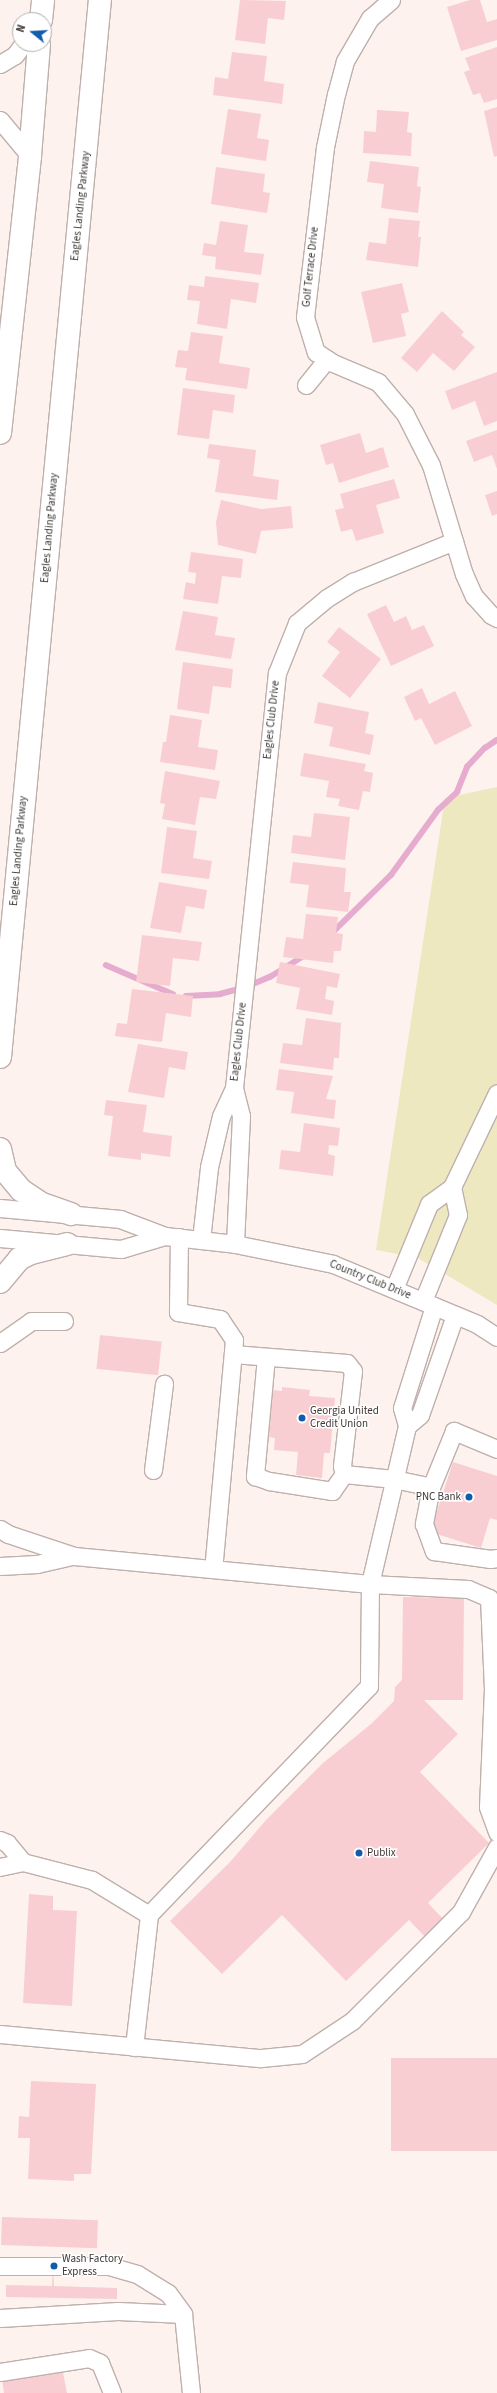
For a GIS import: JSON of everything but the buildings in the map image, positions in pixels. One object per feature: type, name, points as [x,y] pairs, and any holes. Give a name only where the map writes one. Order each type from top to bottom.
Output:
[{"type":"main road","points":[[42,12],[43,0]]},
{"type":"main road","name":"Eagles Landing Parkway","points":[[0,1057],[100,0]]},
{"type":"main road","points":[[92,97],[114,0]]},
{"type":"main road","points":[[1,421],[30,156],[38,52]]},
{"type":"main road","points":[[0,1149],[6,1171],[21,1190],[42,1204],[71,1214]]},
{"type":"main road","points":[[0,1282],[19,1260],[31,1253],[67,1244]]},
{"type":"street","name":"Golf Terrace Drive","points":[[391,0],[370,18],[345,61],[325,147],[305,317],[316,352],[327,359],[378,382],[405,414],[431,465],[454,541]]},
{"type":"street","points":[[0,64],[15,55],[17,52]]},
{"type":"street","points":[[0,120],[30,156]]},
{"type":"street","points":[[306,385],[327,359]]},
{"type":"street","points":[[454,541],[464,574],[474,596],[491,615],[497,618]]},
{"type":"street","name":"Eagles Club Drive","points":[[234,1088],[277,673],[297,623],[327,598],[353,582],[454,541]]},
{"type":"street","points":[[202,1240],[209,1167],[220,1116],[234,1088]]},
{"type":"street","points":[[234,1088],[241,1116],[235,1244]]},
{"type":"street","points":[[394,1289],[429,1204],[452,1187],[497,1093]]},
{"type":"street","points":[[134,2047],[149,1915],[369,1686],[370,1584],[407,1426],[402,1408],[429,1304],[458,1215],[452,1187]]},
{"type":"street","name":"Country Club Drive","points":[[0,1208],[120,1219],[172,1237],[235,1244],[333,1264],[477,1324],[497,1337]]},
{"type":"street","points":[[172,1237],[178,1312],[220,1319],[234,1340],[213,1569]]},
{"type":"street","name":"Country Club Drive","points":[[0,1238],[121,1249],[172,1237]]},
{"type":"street","points":[[407,1426],[420,1415],[456,1315]]},
{"type":"street","points":[[0,1343],[31,1321],[64,1321]]},
{"type":"street","points":[[233,1354],[347,1363],[353,1371],[342,1466],[344,1474],[332,1491],[269,1481],[255,1476],[266,1357]]},
{"type":"street","points":[[153,1470],[164,1384]]},
{"type":"street","points":[[497,1449],[454,1431],[431,1487],[424,1524],[434,1551],[490,1559],[497,1558]]},
{"type":"street","points":[[344,1474],[394,1479],[431,1487]]},
{"type":"street","points":[[0,1529],[8,1534],[74,1556],[370,1584],[468,1589],[489,1598],[493,1688],[488,1807],[497,1832]]},
{"type":"street","points":[[0,1566],[37,1564],[74,1556]]},
{"type":"street","points":[[0,1840],[7,1843],[23,1862]]},
{"type":"street","points":[[0,2034],[261,2058],[302,2054],[352,2021],[461,1912],[497,1847]]},
{"type":"street","points":[[0,1867],[23,1862],[92,1880],[149,1915]]},
{"type":"street","points":[[0,2266],[109,2266],[137,2274],[168,2293],[183,2314],[191,2393]]},
{"type":"street","points":[[0,2318],[118,2311],[183,2314]]},
{"type":"street","points":[[0,2372],[90,2358],[100,2363],[112,2393]]},
{"type":"shaded area","points":[[497,787],[497,1305],[418,1258],[376,1250],[445,798]]},
{"type":"waterway","points":[[331,934],[391,875],[438,810],[457,792],[467,767],[485,748],[497,740]]},
{"type":"waterway","points":[[186,996],[220,994],[246,987],[270,977],[304,956]]},
{"type":"waterway","points":[[106,965],[173,994]]},
{"type":"place","name":"Georgia United Credit Union","points":[[302,1418]]},
{"type":"place","name":"PNC Bank","points":[[469,1497]]},
{"type":"place","name":"Publix","points":[[359,1853]]},
{"type":"place","name":"Wash Factory Express","points":[[54,2266]]}]
